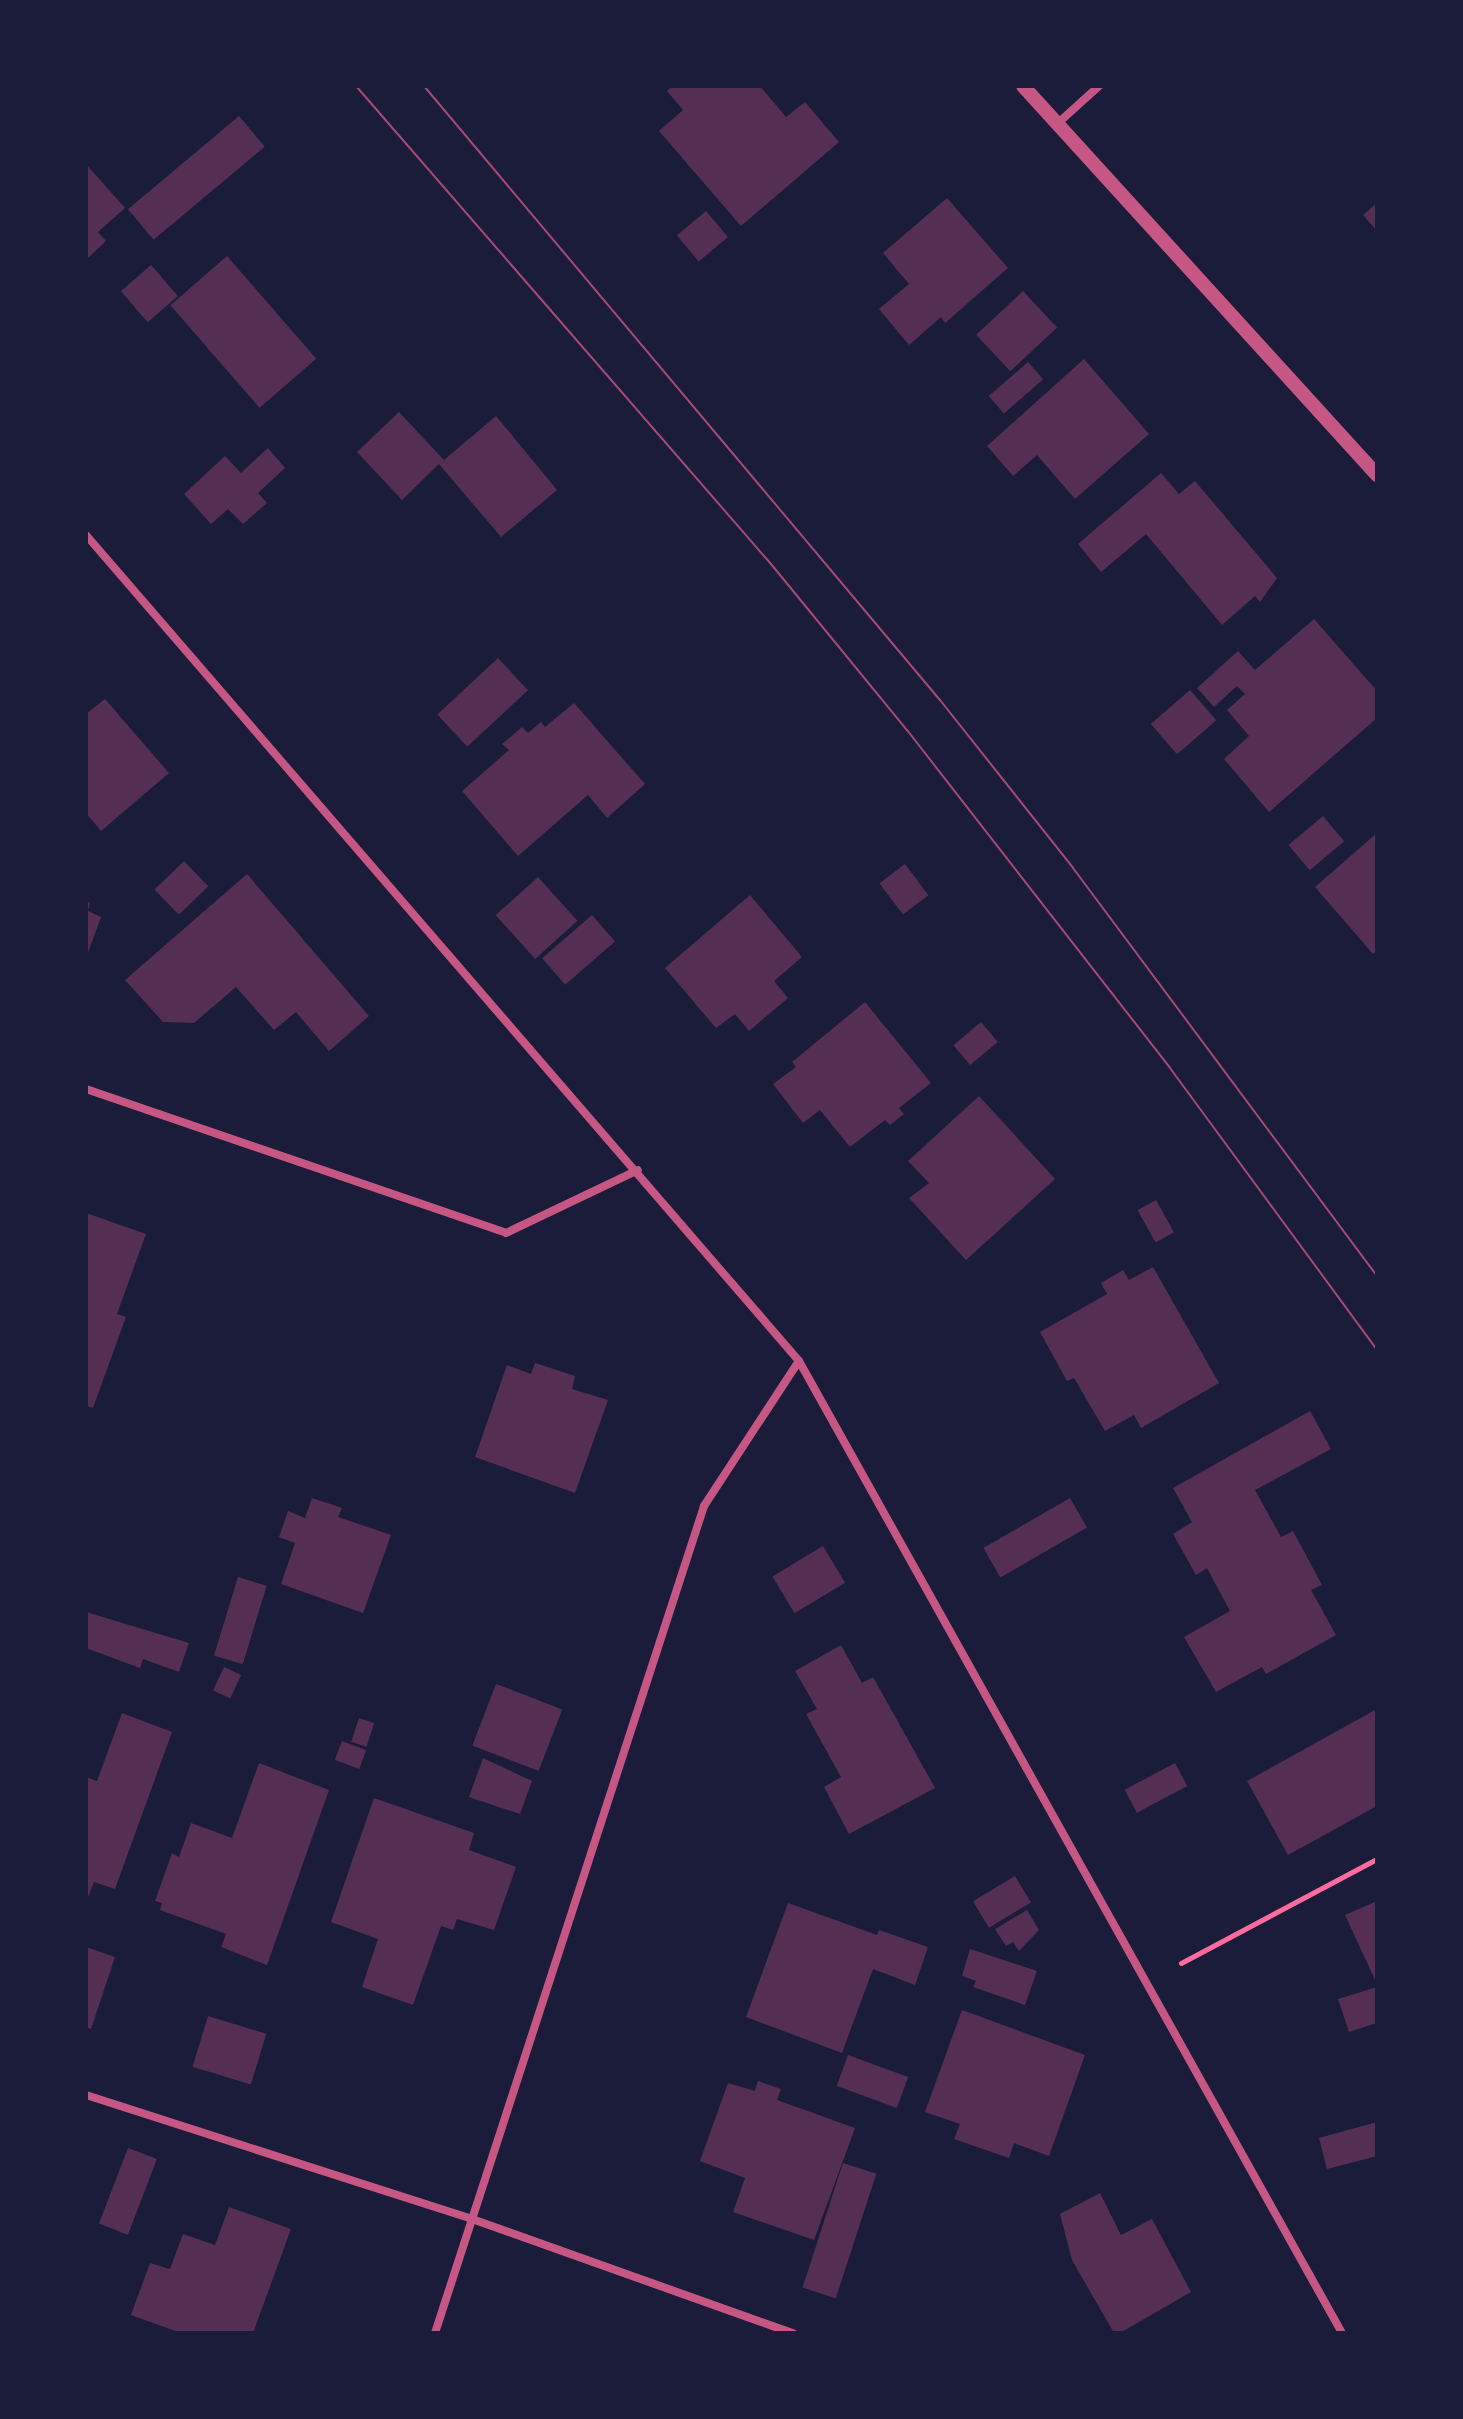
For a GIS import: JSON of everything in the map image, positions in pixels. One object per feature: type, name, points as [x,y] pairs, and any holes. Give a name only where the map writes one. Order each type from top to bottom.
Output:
[{"type":"street","points":[[1023,86],[1377,475]]},
{"type":"street","points":[[1057,124],[1099,86]]},
{"type":"street","points":[[86,535],[638,1170],[799,1361],[1148,1980],[1342,2333]]},
{"type":"street","points":[[86,1089],[506,1233],[638,1170]]},
{"type":"street","points":[[435,2333],[704,1506],[799,1361]]},
{"type":"street","points":[[86,2095],[472,2219],[793,2333]]},
{"type":"path","points":[[1148,1980],[1377,1859]]},
{"type":"building","points":[[673,86],[760,86],[786,117],[805,102],[839,142],[741,226],[659,131],[683,110],[667,91]]},
{"type":"building","points":[[239,116],[265,147],[154,240],[128,209]]},
{"type":"building","points":[[86,164],[125,208],[98,232],[106,241],[86,260]]},
{"type":"building","points":[[947,198],[1008,268],[945,323],[941,317],[909,345],[879,309],[909,284],[883,253]]},
{"type":"building","points":[[1377,203],[1377,231],[1363,215]]},
{"type":"building","points":[[706,211],[728,237],[699,261],[677,235]]},
{"type":"building","points":[[227,256],[316,359],[260,408],[170,305]]},
{"type":"building","points":[[151,265],[178,296],[148,322],[121,291]]},
{"type":"building","points":[[1023,291],[1057,328],[1010,371],[976,335]]},
{"type":"building","points":[[1084,359],[1149,434],[1075,499],[1037,455],[1013,476],[987,446]]},
{"type":"building","points":[[1028,362],[1043,379],[1004,413],[989,396]]},
{"type":"building","points":[[399,412],[444,460],[496,416],[557,490],[501,537],[439,464],[402,500],[357,452]]},
{"type":"building","points":[[268,448],[285,468],[258,493],[267,503],[243,524],[228,509],[211,524],[184,494],[225,456],[241,473]]},
{"type":"building","points":[[1161,473],[1179,494],[1195,481],[1277,578],[1260,602],[1255,596],[1222,625],[1146,534],[1101,572],[1078,544]]},
{"type":"building","points":[[1314,619],[1377,691],[1377,718],[1269,812],[1224,759],[1249,736],[1227,710],[1245,694],[1237,686],[1214,707],[1197,688],[1238,651],[1255,670]]},
{"type":"building","points":[[498,658],[528,690],[467,747],[437,715]]},
{"type":"building","points":[[1190,690],[1216,720],[1177,754],[1151,724]]},
{"type":"building","points":[[105,699],[169,773],[101,831],[86,813],[86,714]]},
{"type":"building","points":[[574,703],[645,784],[607,818],[588,795],[518,856],[462,791],[509,750],[502,744],[522,727],[528,733],[541,722],[545,727]]},
{"type":"building","points":[[1323,816],[1344,841],[1310,870],[1289,845]]},
{"type":"building","points":[[1377,833],[1377,951],[1373,954],[1315,887]]},
{"type":"building","points":[[184,861],[208,886],[179,915],[155,889]]},
{"type":"building","points":[[905,864],[928,895],[903,914],[879,883]]},
{"type":"building","points":[[247,874],[369,1016],[329,1051],[296,1012],[274,1030],[236,987],[194,1023],[163,1022],[125,980]]},
{"type":"building","points":[[538,877],[577,921],[535,959],[496,915]]},
{"type":"building","points":[[750,895],[802,957],[774,981],[788,998],[749,1031],[735,1014],[716,1028],[665,968]]},
{"type":"building","points":[[86,901],[90,903],[88,911],[101,917],[86,958]]},
{"type":"building","points":[[592,915],[615,941],[565,985],[542,958]]},
{"type":"building","points":[[865,1002],[931,1083],[899,1108],[904,1114],[890,1125],[885,1120],[850,1147],[820,1110],[803,1123],[773,1084],[796,1067],[792,1062]]},
{"type":"building","points":[[981,1022],[998,1042],[970,1065],[953,1045]]},
{"type":"building","points":[[979,1096],[1055,1179],[966,1260],[909,1198],[929,1183],[908,1161]]},
{"type":"building","points":[[1156,1200],[1174,1232],[1156,1243],[1138,1210]]},
{"type":"building","points":[[86,1213],[146,1234],[117,1314],[126,1317],[93,1408],[86,1406]]},
{"type":"building","points":[[1153,1267],[1219,1383],[1141,1428],[1134,1415],[1105,1431],[1074,1378],[1067,1381],[1040,1332],[1107,1294],[1101,1283],[1123,1270],[1129,1280]]},
{"type":"building","points":[[535,1363],[575,1376],[572,1389],[608,1400],[575,1493],[475,1457],[507,1365],[531,1374]]},
{"type":"building","points":[[1310,1411],[1331,1449],[1255,1490],[1281,1537],[1293,1531],[1322,1585],[1311,1590],[1336,1635],[1266,1674],[1262,1667],[1216,1692],[1184,1637],[1230,1611],[1207,1568],[1196,1575],[1173,1534],[1192,1522],[1173,1488]]},
{"type":"building","points":[[312,1498],[342,1508],[338,1517],[391,1535],[363,1613],[281,1584],[295,1543],[279,1537],[288,1511],[305,1518]]},
{"type":"building","points":[[1070,1498],[1087,1527],[1000,1577],[983,1548]]},
{"type":"building","points":[[823,1546],[845,1583],[795,1613],[772,1576]]},
{"type":"building","points":[[238,1577],[267,1586],[243,1664],[214,1655]]},
{"type":"building","points":[[86,1612],[189,1643],[179,1672],[143,1659],[140,1668],[86,1648]]},
{"type":"building","points":[[841,1645],[862,1683],[873,1677],[935,1788],[849,1834],[824,1787],[841,1777],[806,1714],[817,1709],[795,1671]]},
{"type":"building","points":[[224,1667],[241,1675],[230,1699],[213,1691]]},
{"type":"building","points":[[496,1684],[562,1709],[539,1771],[472,1746]]},
{"type":"building","points":[[1375,1710],[1377,1806],[1288,1855],[1247,1781]]},
{"type":"building","points":[[122,1713],[172,1732],[115,1889],[94,1882],[86,1902],[86,1777],[97,1781]]},
{"type":"building","points":[[359,1718],[374,1723],[366,1747],[351,1742]]},
{"type":"building","points":[[342,1741],[366,1750],[359,1769],[335,1760]]},
{"type":"building","points":[[483,1758],[532,1781],[520,1814],[469,1797]]},
{"type":"building","points":[[259,1763],[329,1790],[267,1965],[221,1947],[226,1934],[160,1910],[162,1903],[155,1901],[172,1853],[179,1857],[191,1823],[232,1838]]},
{"type":"building","points":[[1175,1763],[1187,1786],[1137,1813],[1125,1790]]},
{"type":"building","points":[[374,1798],[474,1833],[469,1850],[516,1867],[494,1930],[457,1919],[453,1930],[441,1926],[413,2005],[362,1987],[378,1939],[331,1922]]},
{"type":"building","points":[[1015,1876],[1031,1903],[989,1928],[973,1901]]},
{"type":"building","points":[[1377,1901],[1377,1984],[1345,1915]]},
{"type":"building","points":[[788,1903],[877,1935],[879,1930],[928,1947],[915,1985],[873,1969],[842,2053],[746,2017]]},
{"type":"building","points":[[1027,1910],[1039,1930],[1019,1951],[1013,1942],[1006,1946],[995,1929]]},
{"type":"building","points":[[86,1947],[115,1957],[91,2029],[86,2027]]},
{"type":"building","points":[[970,1949],[1037,1971],[1025,2005],[973,1987],[976,1981],[962,1976]]},
{"type":"building","points":[[1377,1987],[1377,2023],[1349,2032],[1338,1999]]},
{"type":"building","points":[[962,2010],[1085,2055],[1049,2156],[1014,2143],[1009,2158],[954,2139],[960,2124],[925,2112]]},
{"type":"building","points":[[208,2016],[266,2034],[251,2085],[193,2067]]},
{"type":"building","points":[[848,2055],[908,2077],[897,2108],[837,2086]]},
{"type":"building","points":[[758,2081],[781,2089],[777,2100],[855,2128],[814,2240],[733,2212],[745,2178],[700,2161],[728,2083],[755,2091]]},
{"type":"building","points":[[1377,2122],[1377,2156],[1327,2169],[1319,2138]]},
{"type":"building","points":[[128,2148],[157,2159],[128,2235],[99,2224]]},
{"type":"building","points":[[843,2163],[876,2174],[836,2298],[803,2288]]},
{"type":"building","points":[[1100,2193],[1121,2235],[1152,2219],[1191,2292],[1120,2333],[1114,2333],[1072,2260],[1060,2214]]},
{"type":"building","points":[[229,2207],[291,2229],[253,2333],[181,2333],[131,2315],[150,2263],[170,2269],[183,2234],[215,2245]]},
{"type":"tram line","points":[[356,86],[771,564],[907,730],[1170,1068],[1377,1350]]},
{"type":"tram line","points":[[424,86],[940,700],[1073,868],[1377,1276]]}]
